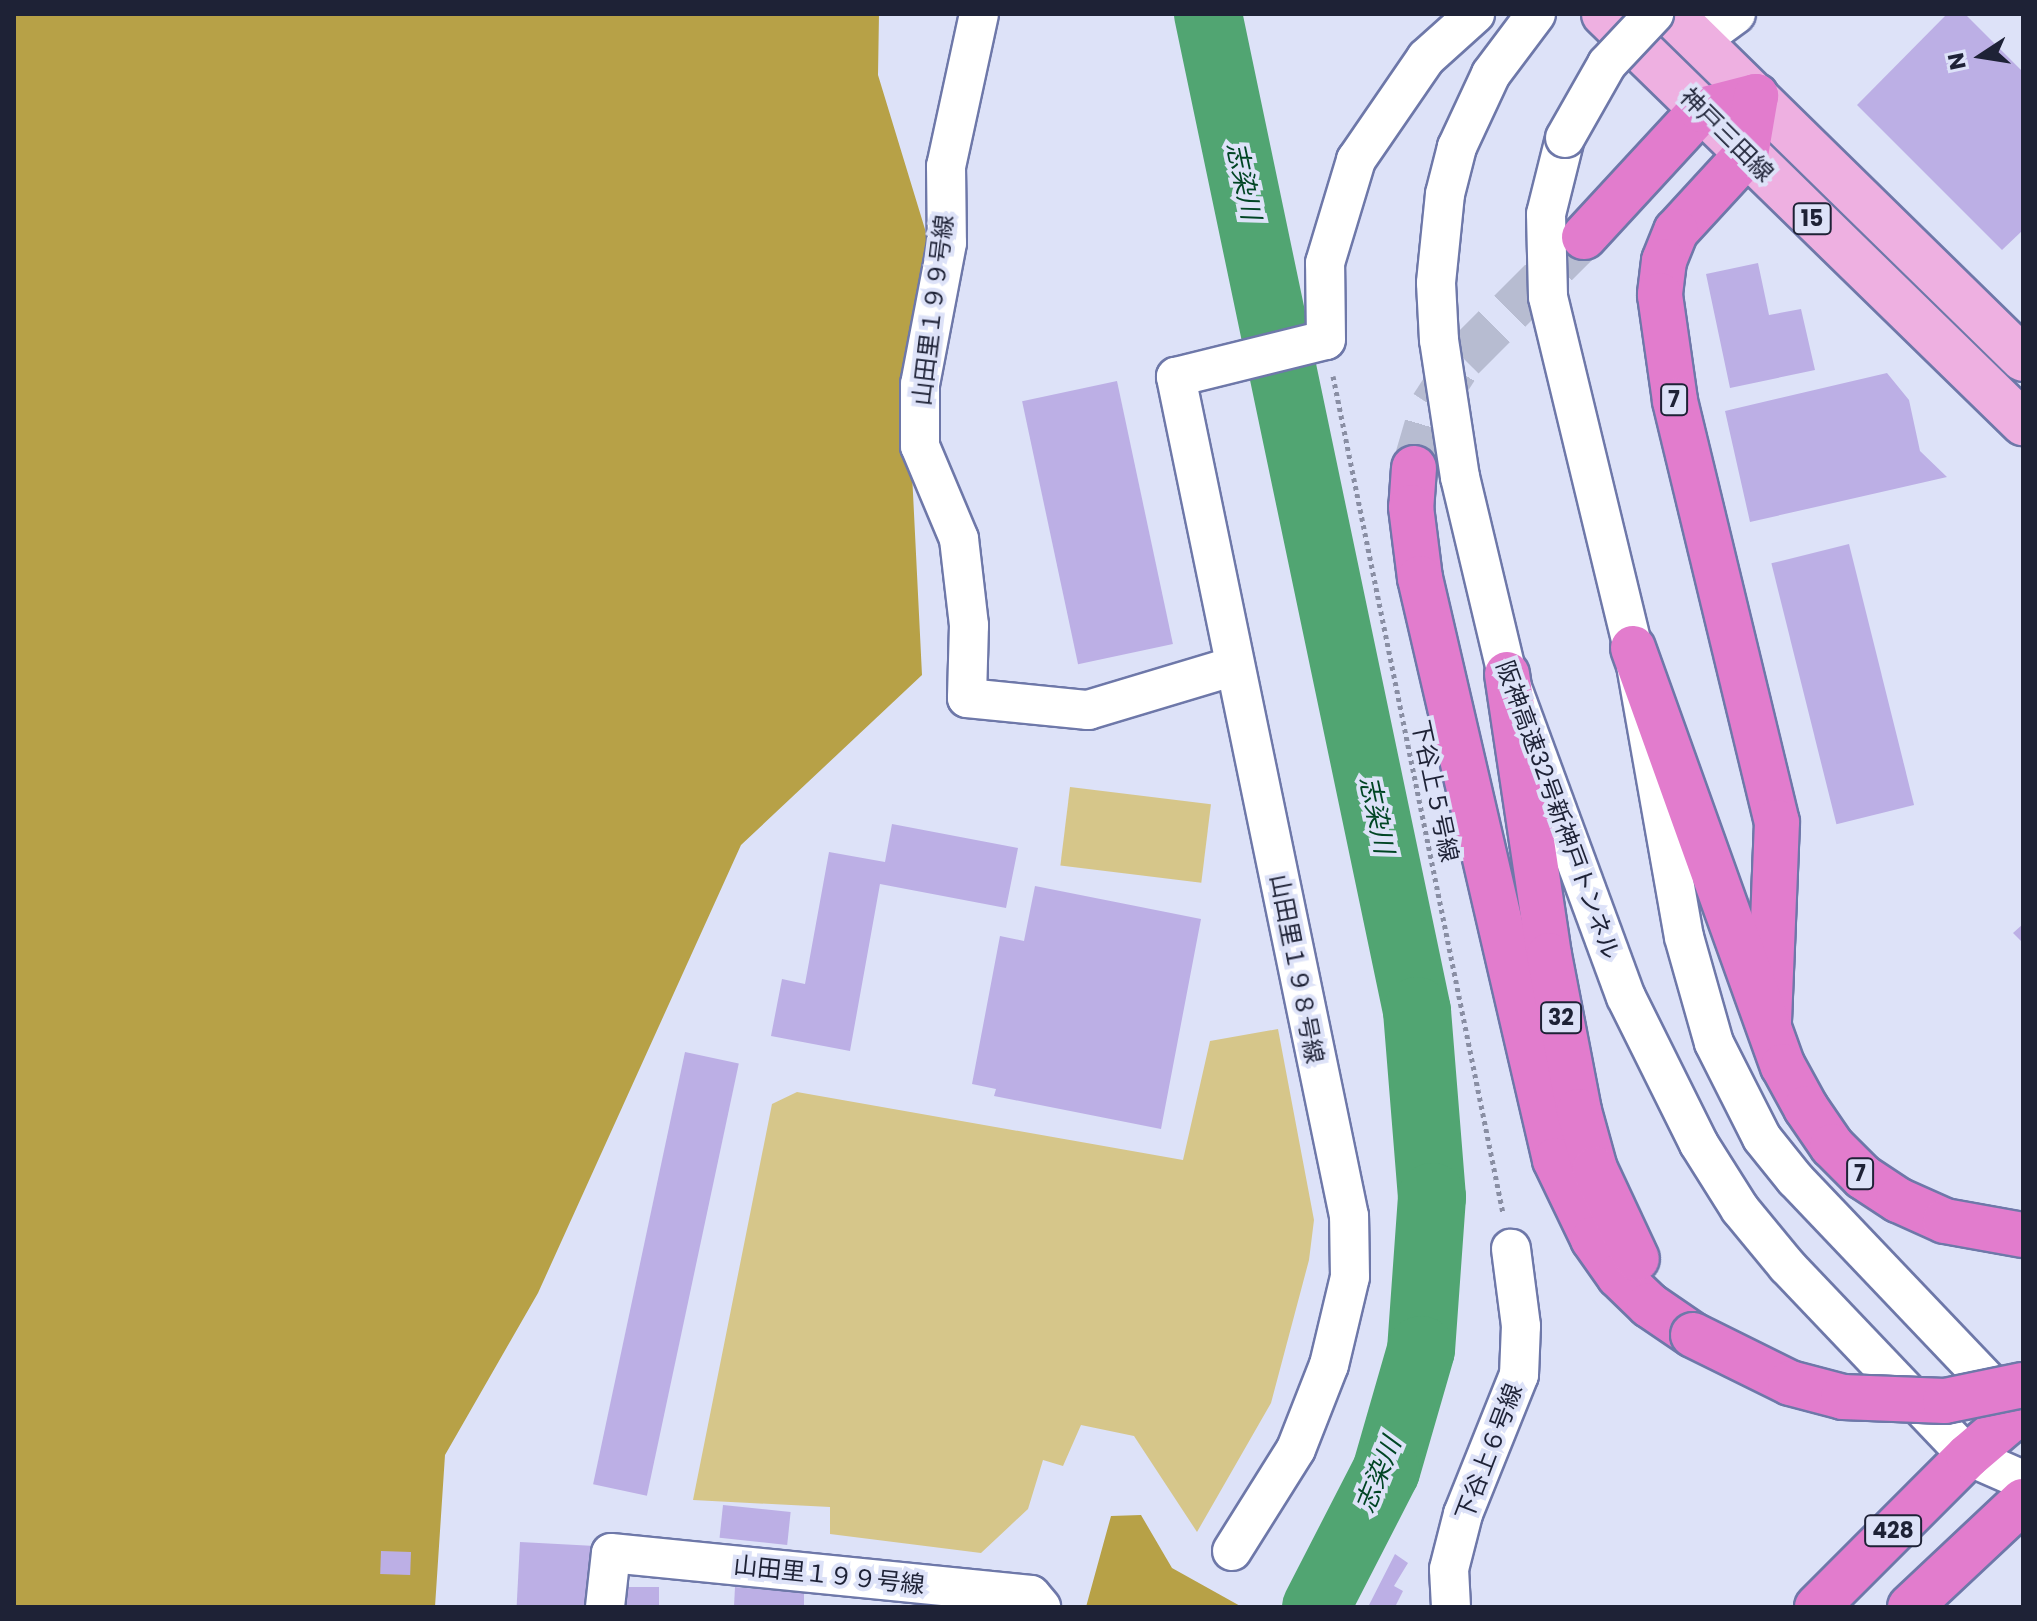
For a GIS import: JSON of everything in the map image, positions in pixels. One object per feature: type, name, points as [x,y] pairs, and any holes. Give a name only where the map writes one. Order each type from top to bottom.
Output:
[{"type":"highway","points":[[1584,237],[1701,110],[1756,96],[1746,155]]},
{"type":"highway","name":"7","points":[[1746,155],[1676,231],[1664,261],[1660,295],[1675,401],[1777,822],[1769,1024]]},
{"type":"highway","points":[[1414,468],[1411,507],[1420,578],[1555,1160],[1593,1239],[1619,1276],[1693,1335],[1790,1383],[1843,1397],[1945,1401],[2022,1410]]},
{"type":"highway","name":"7","points":[[1633,648],[1769,1024],[1806,1108],[1832,1146],[1863,1177],[1945,1221],[2023,1235]]},
{"type":"highway","name":"32","points":[[1507,674],[1549,955],[1591,1154],[1635,1256],[1693,1335]]},
{"type":"highway","name":"428","points":[[1817,1607],[1968,1456],[2022,1410]]},
{"type":"highway","name":"428","points":[[1910,1607],[2023,1501]]},
{"type":"main road","name":"神戸三田線","points":[[1604,14],[2023,423]]},
{"type":"main road","name":"神戸三田線","points":[[1684,28],[2023,359]]},
{"type":"street","name":"山田里１９９号線","points":[[979,14],[946,166],[947,243],[920,384],[920,446],[959,539],[969,625],[967,698],[1088,710],[1235,666]]},
{"type":"street","points":[[1326,340],[1325,263],[1356,160],[1426,58],[1475,14]]},
{"type":"street","name":"阪神高速32号新神戸トンネル","points":[[1536,14],[1478,97],[1445,194],[1438,239],[1438,326],[1460,477],[1507,674],[1626,997],[1699,1144],[1740,1209],[1787,1266],[1968,1456],[2023,1480]]},
{"type":"street","points":[[1654,14],[1607,64],[1565,138],[1546,214],[1548,297],[1633,648],[1684,937],[1714,1043],[1736,1092],[1762,1138],[1795,1179],[2022,1410]]},
{"type":"street","points":[[1684,28],[1736,14]]},
{"type":"street","name":"山田里１９８号線","points":[[1232,1551],[1296,1449],[1329,1365],[1350,1277],[1349,1216],[1176,377],[1326,340]]},
{"type":"street","name":"下谷上６号線","points":[[1451,1607],[1449,1569],[1463,1514],[1519,1375],[1521,1326],[1511,1249]]},
{"type":"street","name":"山田里１９９号線","points":[[605,1607],[611,1553],[1031,1595],[1041,1607]]},
{"type":"path","name":"下谷上５号線","points":[[1326,340],[1511,1249]]},
{"type":"shaded area","points":[[14,14],[879,14],[878,75],[935,262],[907,372],[922,675],[741,845],[538,1293],[445,1455],[435,1607],[14,1607]]},
{"type":"shaded area","points":[[1070,787],[1211,804],[1201,883],[1060,865]]},
{"type":"shaded area","points":[[1278,1029],[1314,1220],[1309,1260],[1271,1403],[1197,1532],[1134,1436],[1081,1425],[1063,1466],[1043,1460],[1028,1509],[981,1553],[830,1534],[830,1507],[693,1500],[772,1104],[797,1092],[1183,1160],[1210,1041]]},
{"type":"shaded area","points":[[1141,1515],[1172,1568],[1242,1607],[1086,1607],[1111,1516]]},
{"type":"building","points":[[1947,14],[1965,14],[2023,72],[2023,230],[2002,250],[1857,105]]},
{"type":"building","points":[[1758,263],[1769,315],[1801,309],[1815,370],[1730,388],[1706,274]]},
{"type":"building","points":[[1887,373],[1909,400],[1920,451],[1947,477],[1750,522],[1725,411]]},
{"type":"building","points":[[1117,381],[1173,644],[1078,664],[1022,401]]},
{"type":"building","points":[[1849,544],[1914,805],[1836,824],[1771,563]]},
{"type":"building","points":[[892,824],[1018,848],[1006,908],[880,884],[850,1051],[771,1036],[782,979],[805,984],[829,852],[885,862]]},
{"type":"building","points":[[1035,886],[1201,919],[1161,1129],[994,1096],[996,1089],[972,1084],[1000,936],[1024,941]]},
{"type":"building","points":[[2023,924],[2023,943],[2013,933]]},
{"type":"building","points":[[685,1052],[739,1063],[647,1496],[593,1484]]},
{"type":"building","points":[[723,1505],[791,1512],[787,1545],[720,1538]]},
{"type":"building","points":[[520,1542],[600,1546],[597,1607],[517,1605]]},
{"type":"building","points":[[381,1551],[411,1552],[410,1575],[380,1574]]},
{"type":"building","points":[[1395,1554],[1408,1563],[1394,1586],[1403,1591],[1395,1607],[1368,1607]]},
{"type":"building","points":[[617,1587],[659,1587],[659,1607],[617,1607]]},
{"type":"building","points":[[735,1587],[804,1593],[804,1607],[734,1607]]},
{"type":"waterway","name":"志染川","points":[[1208,14],[1417,1011],[1432,1197],[1421,1350],[1386,1471],[1316,1607]]},
{"type":"tunnel","points":[[1414,468],[1432,406],[1463,358],[1584,237]]}]
